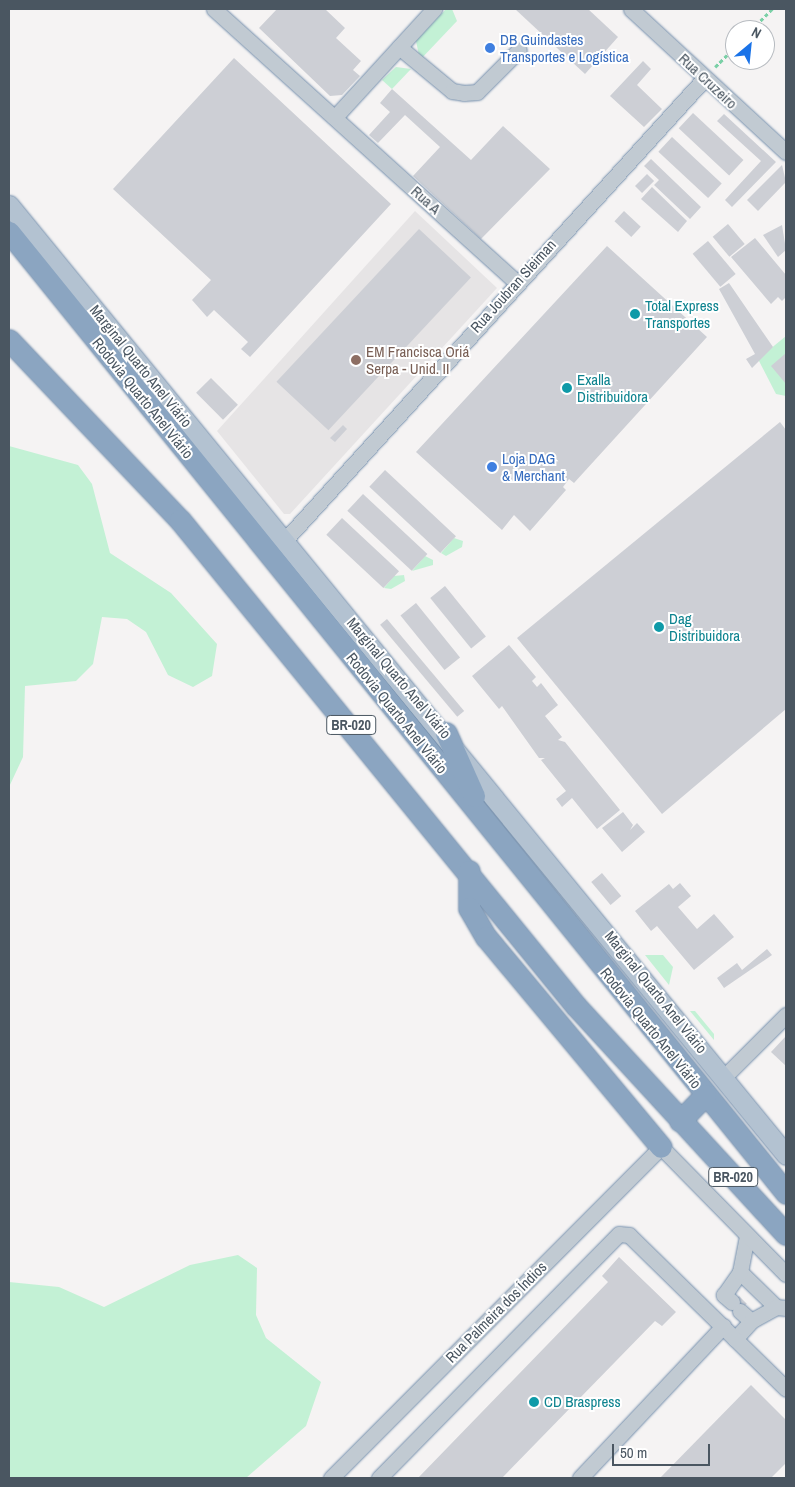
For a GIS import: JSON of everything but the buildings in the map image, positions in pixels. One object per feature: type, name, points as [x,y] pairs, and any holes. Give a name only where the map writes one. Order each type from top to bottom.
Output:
[{"type":"highway","name":"Rodovia Quarto Anel Viário","points":[[9,232],[786,1193]]},
{"type":"highway","name":"BR-020","points":[[9,340],[180,520],[469,870],[576,1006],[786,1234]]},
{"type":"highway","points":[[446,733],[491,830]]},
{"type":"highway","points":[[469,870],[469,908],[486,937],[661,1147]]},
{"type":"highway","points":[[680,1121],[705,1095]]},
{"type":"main road","name":"Marginal Quarto Anel Viário","points":[[9,205],[446,733],[786,1155]]},
{"type":"street","name":"Rua A","points":[[214,9],[516,282]]},
{"type":"street","points":[[335,117],[434,9]]},
{"type":"street","name":"Rua Cruzeiro","points":[[631,9],[786,152]]},
{"type":"street","points":[[399,47],[452,91],[464,93],[477,92],[518,50]]},
{"type":"street","name":"Rua Joubran Sleiman","points":[[285,540],[516,282],[705,78]]},
{"type":"street","points":[[724,1077],[786,1015]]},
{"type":"street","points":[[661,1147],[786,1274]]},
{"type":"street","name":"Rua Palmeira dos Índios","points":[[331,1478],[661,1147]]},
{"type":"street","points":[[379,1478],[619,1234],[629,1235],[786,1390]]},
{"type":"street","points":[[735,1339],[740,1272],[747,1236]]},
{"type":"street","points":[[740,1272],[781,1307]]},
{"type":"street","points":[[707,1311],[737,1307],[781,1307]]},
{"type":"street","points":[[580,1478],[723,1326]]},
{"type":"path","points":[[761,20],[772,9]]},
{"type":"path","points":[[705,78],[725,57]]},
{"type":"shaded area","name":"EM Francisca Oriá Serpa - Unid. II","points":[[415,211],[497,288],[290,514],[284,514],[217,431]]},
{"type":"green space","points":[[446,9],[452,9],[457,21],[420,60],[416,41]]},
{"type":"green space","points":[[396,67],[411,69],[392,89],[382,80]]},
{"type":"green space","points":[[786,336],[786,396],[776,394],[758,359]]},
{"type":"green space","points":[[9,446],[78,465],[92,484],[110,553],[171,593],[217,644],[212,676],[193,687],[168,675],[146,632],[127,619],[102,617],[93,664],[76,681],[25,686],[23,757],[9,787]]},
{"type":"green space","points":[[454,538],[463,541],[462,547],[446,556],[441,553]]},
{"type":"green space","points":[[425,556],[433,560],[433,565],[412,571]]},
{"type":"green space","points":[[404,575],[405,581],[391,589],[384,588],[394,576]]},
{"type":"green space","points":[[645,955],[663,955],[673,967],[669,985]]},
{"type":"green space","points":[[690,1011],[695,1011],[714,1034],[714,1040]]},
{"type":"green space","points":[[238,1255],[257,1268],[256,1315],[266,1338],[321,1382],[306,1426],[246,1478],[9,1478],[9,1282],[59,1287],[104,1307],[190,1265]]},
{"type":"place","name":"DB Guindastes Transportes e Logística","points":[[490,48]]},
{"type":"place","name":"Total Express Transportes","points":[[635,314]]},
{"type":"place","name":"EM Francisca Oriá Serpa - Unid. II","points":[[356,360]]},
{"type":"place","name":"Exalla Distribuidora","points":[[567,388]]},
{"type":"place","name":"Loja DAG & Merchant","points":[[492,467]]},
{"type":"place","name":"Dag Distribuidora","points":[[659,627]]},
{"type":"place","name":"CD Braspress","points":[[534,1402]]}]
